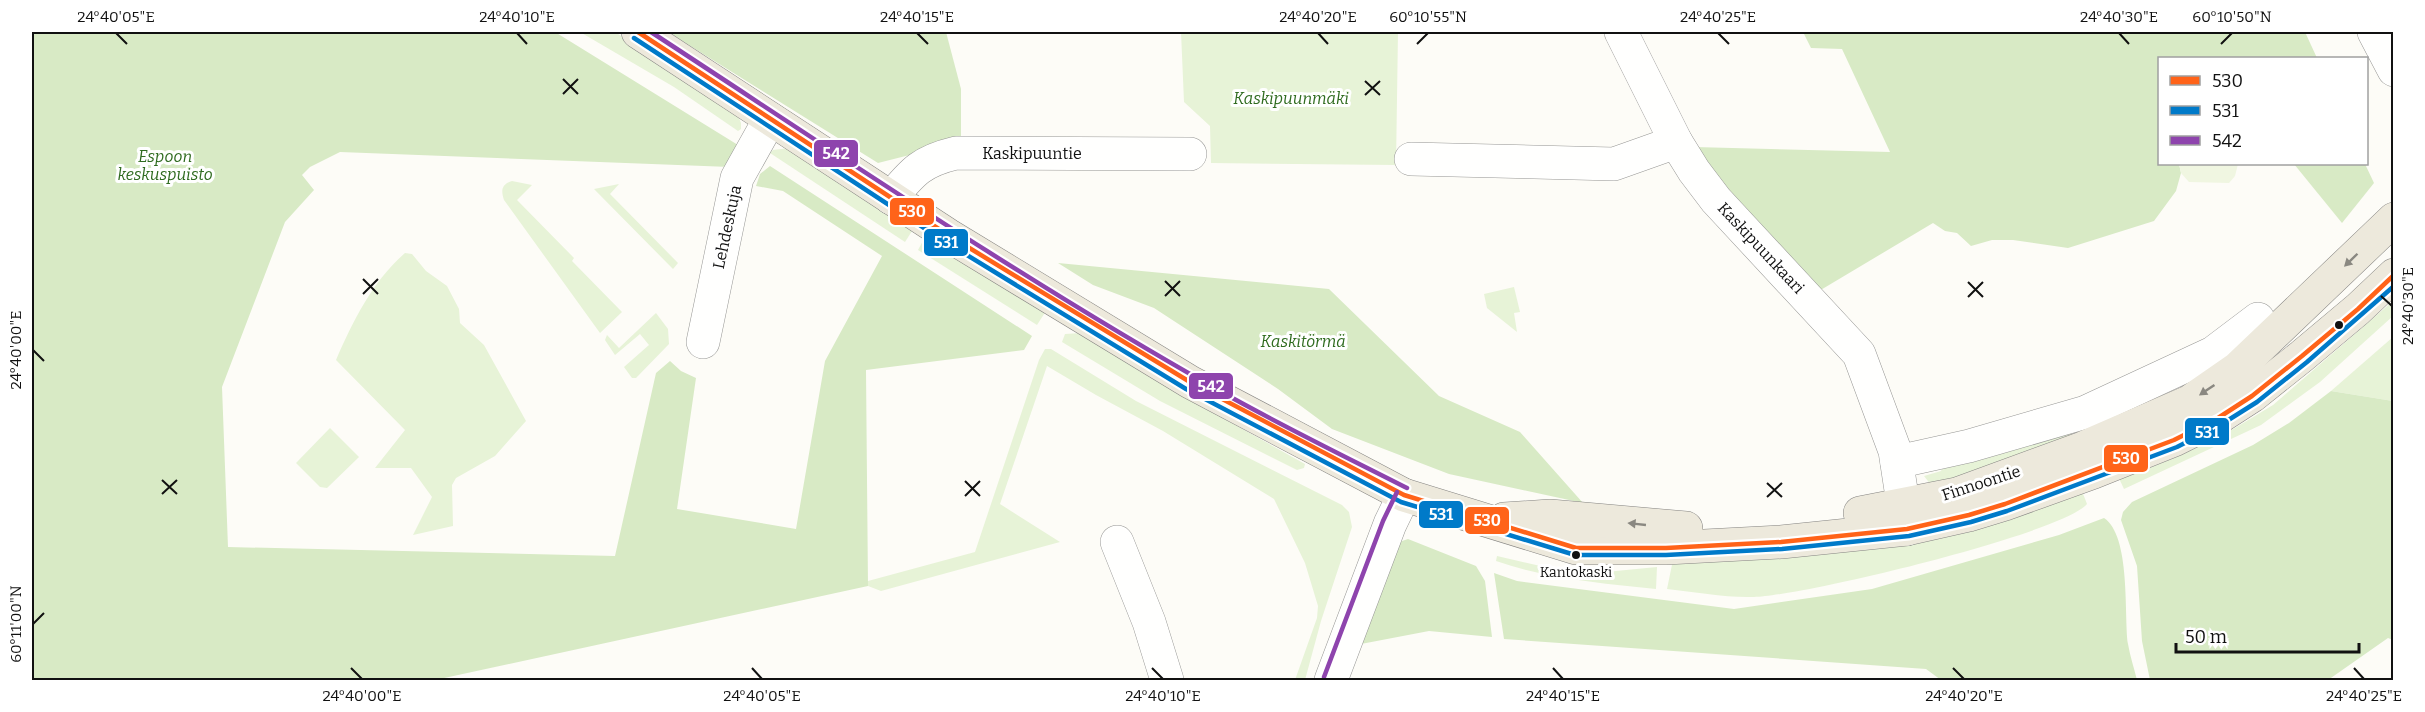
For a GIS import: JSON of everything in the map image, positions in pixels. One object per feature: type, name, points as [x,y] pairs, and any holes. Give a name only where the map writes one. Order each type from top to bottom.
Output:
[{"type":"main road","name":"Finnoontie","points":[[638,32],[958,241],[1190,382],[1404,495],[1576,548],[1666,548],[1781,542],[1906,517],[1969,515],[2094,472],[2174,440],[2218,418],[2252,396],[2302,356],[2394,275]]},
{"type":"main road","name":"Finnoontie","points":[[1906,517],[1957,494],[2073,452],[2189,402],[2238,368],[2394,219]]},
{"type":"street","name":"Kaskipuunkaari","points":[[1621,32],[1676,142],[1716,201],[1859,354],[1897,462],[1906,517]]},
{"type":"street","points":[[2374,32],[2394,70]]},
{"type":"street","name":"Lehdeskuja","points":[[703,342],[737,178],[770,119]]},
{"type":"street","points":[[1411,159],[1614,164],[1676,142]]},
{"type":"street","name":"Kaskipuuntie","points":[[891,198],[912,173],[934,158],[956,153],[1190,154]]},
{"type":"street","points":[[1897,462],[1956,450],[2070,418],[2213,353],[2258,319]]},
{"type":"street","points":[[1331,681],[1390,524],[1404,495]]},
{"type":"street","points":[[1117,542],[1149,622],[1167,681]]},
{"type":"green space","name":"Espoon keskuspuisto","points":[[32,32],[555,32],[738,145],[730,167],[340,152],[310,167],[302,175],[314,190],[285,222],[222,387],[228,547],[615,556],[656,373],[670,361],[681,371],[696,378],[677,509],[796,529],[825,361],[882,256],[783,191],[756,186],[760,174],[770,166],[1032,336],[1024,350],[866,370],[868,586],[435,680],[32,680]]},
{"type":"green space","points":[[580,32],[615,32],[736,111],[741,129],[738,131],[674,87]]},
{"type":"green space","points":[[668,32],[946,32],[961,89],[961,142],[878,163]]},
{"type":"green space","name":"Kaskipuunmäki","points":[[1181,32],[1398,32],[1396,165],[1211,163],[1210,126],[1184,102]]},
{"type":"green space","points":[[1803,32],[2305,32],[2317,57],[2158,57],[2158,165],[2179,165],[2181,173],[2176,191],[2154,221],[2068,248],[2013,240],[1992,240],[1971,246],[1957,233],[1945,231],[1933,223],[1819,291],[1724,192],[1694,147],[1890,152],[1842,49],[1811,48]]},
{"type":"green space","points":[[789,148],[912,231],[905,242],[770,153],[773,150]]},
{"type":"green space","points":[[2179,165],[2238,165],[2235,176],[2229,183],[2189,182],[2181,173]]},
{"type":"green space","points":[[2295,165],[2365,165],[2374,183],[2342,223]]},
{"type":"green space","points":[[512,181],[532,185],[517,200],[574,258],[572,261],[622,312],[600,333],[504,200],[503,188]]},
{"type":"green space","points":[[619,184],[610,194],[678,263],[673,269],[594,189]]},
{"type":"green space","points":[[924,239],[1046,311],[1037,325],[918,250]]},
{"type":"green space","points":[[405,253],[412,254],[426,271],[447,286],[459,309],[460,323],[484,345],[526,421],[495,456],[456,478],[452,485],[453,526],[413,535],[432,497],[411,468],[375,468],[405,430],[336,360],[349,331],[373,289]]},
{"type":"green space","name":"Kaskitörmä","points":[[1058,263],[1329,289],[1439,396],[1520,432],[1583,503],[1449,474],[1332,429],[1278,389],[1154,308],[1093,285]]},
{"type":"green space","points":[[1514,287],[1520,312],[1514,313],[1517,332],[1487,308],[1484,294]]},
{"type":"green space","points":[[2393,301],[2393,316],[2320,382],[2261,425],[2124,489],[2116,472],[2147,469],[2179,456],[2235,428],[2273,405]]},
{"type":"green space","points":[[656,313],[668,329],[669,344],[636,378],[632,378],[624,367],[649,345],[640,334],[615,355],[605,340],[607,335],[619,348]]},
{"type":"green space","points":[[1081,333],[1173,390],[1305,464],[1304,468],[1297,470],[1160,401],[1062,342],[1065,334]]},
{"type":"green space","points":[[2393,337],[2393,401],[2331,391]]},
{"type":"green space","points":[[1045,349],[1051,349],[1136,401],[1342,505],[1349,512],[1352,527],[1321,621],[1305,680],[1295,680],[1317,618],[1318,606],[1305,563],[1274,499],[1163,431],[1047,366],[1000,504],[1060,542],[881,591],[868,586],[868,581],[975,552],[1039,360]]},
{"type":"green space","points":[[2331,391],[2393,401],[2393,640],[2388,638],[2328,680],[2150,680],[2142,641],[2137,566],[2121,520],[2123,512],[2132,502],[2253,445],[2289,423]]},
{"type":"green space","points":[[330,428],[359,457],[327,488],[320,487],[296,463]]},
{"type":"green space","points":[[2070,429],[2076,442],[1931,485],[1924,476],[1941,471],[1947,457]]},
{"type":"green space","points":[[2080,486],[2087,504],[2067,517],[1983,546],[1874,575],[1781,594],[1754,597],[1722,596],[1667,589],[1674,555]]},
{"type":"green space","points":[[2104,518],[2113,527],[2119,541],[2125,576],[2128,644],[2137,680],[1941,680],[1926,669],[1504,639],[1494,573],[1517,581],[1734,609],[1872,589],[2059,535]]},
{"type":"green space","points":[[1408,539],[1476,566],[1485,581],[1492,637],[1429,631],[1361,644],[1397,547],[1402,541]]},
{"type":"green space","points":[[1497,556],[1585,574],[1657,567],[1656,589],[1575,580],[1535,572],[1496,561]]},
{"type":"transit line","name":"530","points":[[638,32],[948,235],[1190,382],[1404,495],[1576,548],[1666,548],[1781,542],[1907,529],[2005,504],[2174,440],[2218,418],[2252,396],[2302,356],[2394,275]]},
{"type":"transit line","name":"542","points":[[651,32],[932,216],[1073,305],[1241,403],[1407,488]]},
{"type":"transit line","name":"531","points":[[634,38],[944,241],[1186,389],[1401,502],[1575,555],[1666,555],[1782,549],[1909,536],[2007,511],[2177,447],[2222,424],[2257,402],[2307,362],[2394,286]]},
{"type":"transit line","name":"542","points":[[1324,677],[1383,521],[1397,492]]},
{"type":"place","name":"Kantokaski","points":[[1576,555]]}]
